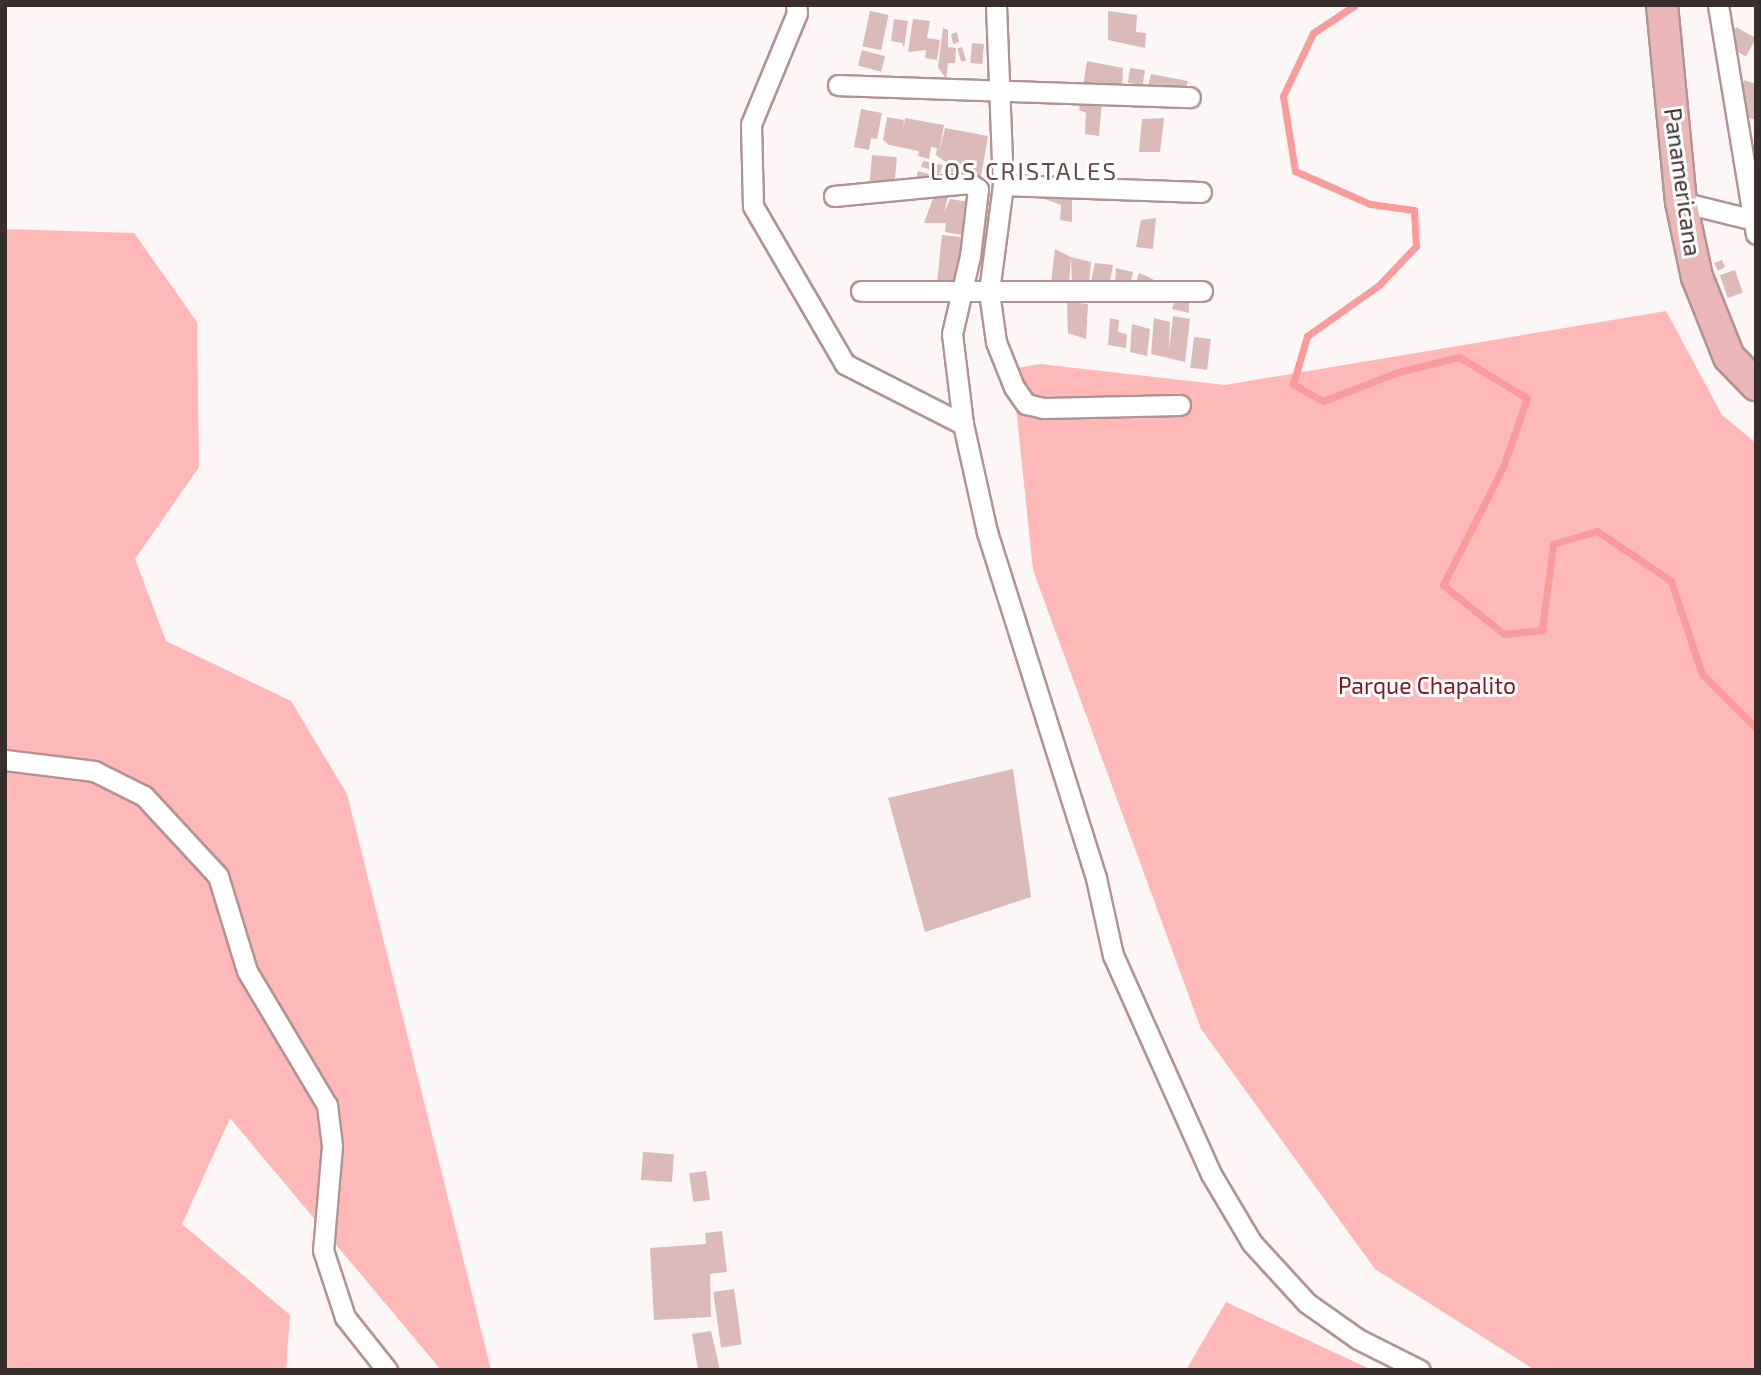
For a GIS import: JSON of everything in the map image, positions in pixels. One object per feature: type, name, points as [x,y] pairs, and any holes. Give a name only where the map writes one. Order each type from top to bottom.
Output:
[{"type":"main road","name":"Panamericana","points":[[1662,5],[1681,202],[1697,277],[1729,357],[1756,385]]},
{"type":"street","points":[[796,5],[797,13],[751,124],[753,205],[845,364],[963,424]]},
{"type":"street","points":[[996,5],[1002,89],[1003,185],[989,292],[996,342],[1014,387],[1026,404],[1043,408],[1180,405]]},
{"type":"street","points":[[1681,202],[1753,227],[1718,5]]},
{"type":"street","points":[[838,85],[1190,97]]},
{"type":"street","points":[[834,195],[975,184],[970,256],[952,334],[963,424],[988,532],[1096,878],[1113,954],[1211,1174],[1252,1243],[1307,1303],[1358,1339],[1420,1370]]},
{"type":"street","points":[[1003,185],[1201,192]]},
{"type":"street","points":[[861,291],[1202,291]]},
{"type":"street","points":[[5,760],[94,771],[145,796],[218,876],[247,971],[327,1105],[332,1146],[323,1250],[345,1317],[387,1370]]},
{"type":"green space","points":[[5,229],[134,233],[197,322],[199,467],[135,559],[166,641],[291,701],[347,794],[491,1370],[441,1370],[230,1118],[182,1224],[290,1315],[286,1370],[5,1370]]},
{"type":"green space","name":"Parque Chapalito","points":[[1666,311],[1722,415],[1756,443],[1756,1370],[1535,1370],[1375,1269],[1201,1029],[1033,570],[1012,369],[1040,364],[1225,385]]},
{"type":"green space","points":[[1226,1302],[1372,1370],[1186,1370]]},
{"type":"building","points":[[870,11],[889,15],[881,50],[863,46]]},
{"type":"building","points":[[1108,11],[1137,15],[1136,32],[1146,33],[1145,48],[1108,40]]},
{"type":"building","points":[[894,19],[908,21],[904,48],[902,43],[891,41]]},
{"type":"building","points":[[913,19],[930,21],[927,38],[940,40],[937,60],[925,58],[926,50],[908,52]]},
{"type":"building","points":[[1736,27],[1756,38],[1746,57],[1726,45]]},
{"type":"building","points":[[943,28],[948,30],[948,47],[956,48],[955,63],[948,63],[946,79],[938,67]]},
{"type":"building","points":[[957,32],[959,42],[953,44],[951,34]]},
{"type":"building","points":[[972,43],[984,44],[982,64],[970,63]]},
{"type":"building","points":[[962,47],[966,60],[961,62],[957,48]]},
{"type":"building","points":[[862,50],[885,56],[881,72],[858,65]]},
{"type":"building","points":[[1087,61],[1123,68],[1122,87],[1083,85]]},
{"type":"building","points":[[1130,68],[1145,70],[1143,85],[1128,83]]},
{"type":"building","points":[[1151,74],[1188,81],[1185,93],[1147,90]]},
{"type":"building","points":[[1744,80],[1756,84],[1756,120],[1735,114]]},
{"type":"building","points":[[1082,96],[1102,101],[1099,136],[1085,134],[1086,113],[1079,110]]},
{"type":"building","points":[[861,109],[882,113],[877,139],[871,138],[869,150],[854,147]]},
{"type":"building","points":[[887,117],[904,120],[903,131],[905,118],[944,125],[939,153],[945,128],[988,136],[981,177],[946,171],[947,163],[936,155],[937,148],[931,147],[929,159],[918,156],[919,151],[889,145],[883,140]]},
{"type":"building","points":[[1164,118],[1160,152],[1139,152],[1142,119]]},
{"type":"building","points":[[872,155],[897,157],[894,186],[869,184]]},
{"type":"building","points":[[923,161],[943,165],[936,182],[931,181],[933,170],[921,167]]},
{"type":"building","points":[[918,171],[929,174],[926,184],[915,181]]},
{"type":"building","points":[[1045,186],[1072,192],[1072,222],[1060,220],[1061,205],[1042,198]]},
{"type":"building","points":[[935,193],[948,195],[944,213],[950,199],[969,202],[963,235],[945,232],[946,223],[924,223]]},
{"type":"building","points":[[1156,218],[1153,249],[1136,247],[1141,220]]},
{"type":"building","points":[[942,235],[961,237],[955,291],[936,289]]},
{"type":"building","points":[[1055,249],[1071,257],[1069,286],[1051,283]]},
{"type":"building","points":[[1071,257],[1091,262],[1089,284],[1072,283]]},
{"type":"building","points":[[1722,260],[1725,267],[1718,271],[1714,263]]},
{"type":"building","points":[[1095,263],[1113,265],[1109,287],[1090,287]]},
{"type":"building","points":[[1116,268],[1133,272],[1130,287],[1115,286]]},
{"type":"building","points":[[1735,270],[1743,293],[1728,298],[1720,275]]},
{"type":"building","points":[[1139,273],[1153,279],[1149,287],[1134,288]]},
{"type":"building","points":[[1176,297],[1189,299],[1189,313],[1172,309]]},
{"type":"building","points":[[1067,302],[1088,304],[1086,339],[1068,333]]},
{"type":"building","points":[[1173,316],[1190,319],[1185,362],[1151,354],[1154,318],[1170,322],[1169,351]]},
{"type":"building","points":[[1110,318],[1119,320],[1118,332],[1127,334],[1126,348],[1108,345]]},
{"type":"building","points":[[1132,324],[1150,329],[1147,356],[1130,352]]},
{"type":"building","points":[[1194,337],[1211,339],[1207,370],[1190,368]]},
{"type":"building","points":[[1013,769],[1031,897],[925,932],[888,798]]},
{"type":"building","points":[[643,1152],[674,1154],[672,1182],[641,1180]]},
{"type":"building","points":[[706,1171],[710,1200],[693,1202],[689,1173]]},
{"type":"building","points":[[722,1231],[727,1272],[710,1274],[711,1317],[654,1320],[650,1248],[706,1244],[705,1233]]},
{"type":"building","points":[[734,1289],[742,1344],[721,1347],[713,1292]]},
{"type":"building","points":[[711,1331],[720,1370],[698,1370],[692,1334]]},
{"type":"waterway","points":[[1355,5],[1313,33],[1283,96],[1295,171],[1370,204],[1414,210],[1416,246],[1379,285],[1307,336],[1293,384],[1323,401],[1398,372],[1459,357],[1527,398],[1503,467],[1443,585],[1504,634],[1542,630],[1553,544],[1597,531],[1671,581],[1702,674],[1756,728]]},
{"type":"district","name":"LOS CRISTALES","points":[[1024,171]]}]
